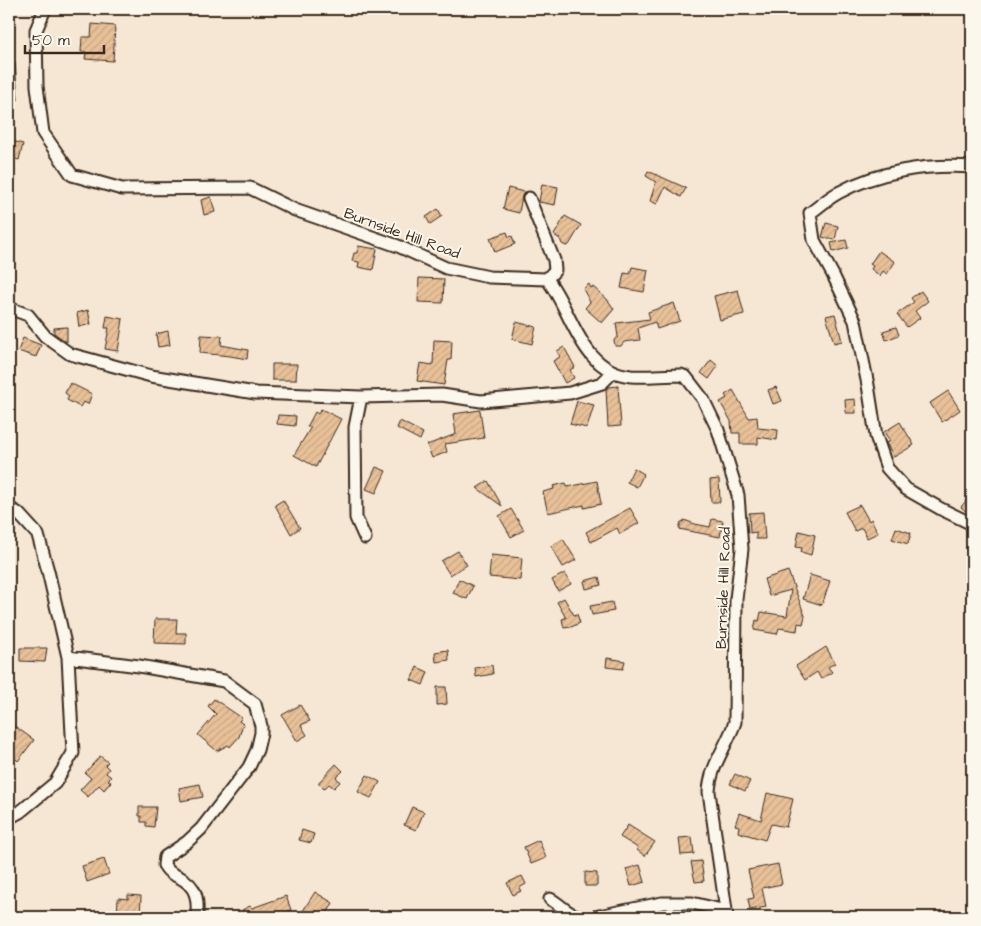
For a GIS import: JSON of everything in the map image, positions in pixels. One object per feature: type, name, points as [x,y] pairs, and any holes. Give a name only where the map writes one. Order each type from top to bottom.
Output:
[{"type":"street","name":"Burnside Hill Road","points":[[45,9],[36,30],[37,86],[43,133],[72,175],[122,189],[250,188],[295,210],[398,246],[446,268],[489,276],[547,279],[556,290],[578,336],[593,358],[613,372],[630,376],[681,375],[686,377],[703,399],[718,430],[738,495],[742,549],[736,599],[735,722],[730,738],[714,765],[709,781],[726,914]]},
{"type":"street","points":[[972,167],[955,166],[912,169],[874,177],[837,193],[810,213],[814,240],[855,321],[876,436],[887,468],[906,489],[972,524]]},
{"type":"street","points":[[529,198],[554,260],[555,270],[547,279]]},
{"type":"street","points":[[9,308],[28,315],[45,336],[70,354],[151,376],[255,393],[361,397],[442,395],[481,401],[570,393],[602,384],[613,372]]},
{"type":"street","points":[[361,397],[355,427],[356,518],[365,538]]},
{"type":"street","points":[[9,508],[18,513],[38,535],[68,657],[74,753],[55,783],[20,812],[9,818]]},
{"type":"street","points":[[68,657],[139,666],[224,681],[255,704],[261,733],[257,750],[249,768],[201,829],[187,842],[165,857],[164,865],[169,872],[194,888],[198,901],[197,917]]},
{"type":"street","points":[[550,899],[558,902],[570,915],[580,917]]},
{"type":"street","points":[[594,917],[662,903],[692,903],[726,914]]},
{"type":"building","points":[[92,24],[115,26],[113,61],[85,59],[86,52],[81,52],[82,37],[91,37]]},
{"type":"building","points":[[15,62],[18,100],[9,101],[9,63]]},
{"type":"building","points":[[9,140],[23,144],[19,160],[9,157]]},
{"type":"building","points":[[648,171],[686,188],[681,197],[665,187],[657,204],[650,201],[656,182],[646,176]]},
{"type":"building","points":[[542,184],[558,187],[555,205],[539,202]]},
{"type":"building","points":[[508,188],[524,192],[519,213],[503,209]]},
{"type":"building","points":[[211,197],[215,212],[204,215],[201,200]]},
{"type":"building","points":[[438,209],[442,216],[430,224],[426,217]]},
{"type":"building","points":[[565,216],[581,225],[569,245],[566,246],[554,235]]},
{"type":"building","points":[[826,223],[838,226],[835,240],[822,237]]},
{"type":"building","points":[[507,232],[509,237],[512,236],[515,244],[495,252],[490,238]]},
{"type":"building","points":[[846,240],[848,248],[833,252],[831,243]]},
{"type":"building","points":[[358,246],[377,249],[373,270],[358,267],[359,262],[352,261],[354,253],[357,253]]},
{"type":"building","points":[[879,251],[895,262],[887,274],[883,271],[880,276],[871,269],[873,266],[870,264]]},
{"type":"building","points":[[632,267],[648,270],[644,292],[621,288],[624,273],[630,274]]},
{"type":"building","points":[[419,278],[444,279],[443,303],[418,302]]},
{"type":"building","points":[[589,284],[591,288],[593,287],[607,299],[614,309],[602,323],[585,308],[590,302],[583,289]]},
{"type":"building","points":[[738,290],[744,314],[720,320],[714,296]]},
{"type":"building","points":[[921,291],[928,301],[915,311],[920,318],[907,327],[897,314],[914,302],[911,298]]},
{"type":"building","points":[[674,303],[680,321],[657,329],[655,322],[638,328],[640,340],[624,342],[621,346],[615,346],[614,340],[618,337],[616,323],[650,319],[648,312]]},
{"type":"building","points":[[88,310],[91,324],[79,327],[77,313]]},
{"type":"building","points":[[835,314],[842,341],[834,343],[826,316]]},
{"type":"building","points":[[107,316],[123,319],[118,351],[105,349],[109,328],[105,328]]},
{"type":"building","points":[[516,322],[536,327],[532,344],[512,339]]},
{"type":"building","points":[[67,327],[67,342],[54,333],[54,328]]},
{"type":"building","points":[[896,327],[899,335],[886,340],[883,331]]},
{"type":"building","points":[[168,331],[170,345],[158,347],[156,334]]},
{"type":"building","points":[[201,335],[222,336],[221,345],[248,350],[247,359],[200,353]]},
{"type":"building","points":[[23,338],[41,345],[36,357],[18,351]]},
{"type":"building","points":[[434,340],[452,341],[451,360],[448,360],[444,385],[417,381],[420,363],[433,365]]},
{"type":"building","points":[[564,347],[575,367],[570,370],[574,378],[565,383],[553,361],[560,357],[557,351]]},
{"type":"building","points":[[711,360],[718,366],[709,379],[701,373]]},
{"type":"building","points":[[272,364],[297,364],[296,380],[272,380]]},
{"type":"building","points":[[70,383],[92,394],[88,404],[83,402],[80,407],[67,400],[69,396],[65,393]]},
{"type":"building","points":[[618,386],[621,426],[608,427],[606,389]]},
{"type":"building","points":[[776,387],[782,401],[773,404],[768,390]]},
{"type":"building","points":[[733,390],[749,418],[757,417],[758,428],[778,430],[777,440],[758,437],[758,444],[740,444],[740,433],[732,433],[731,421],[720,402],[727,398],[725,395]]},
{"type":"building","points":[[948,391],[960,410],[942,422],[930,403]]},
{"type":"building","points":[[855,399],[856,413],[846,413],[845,400]]},
{"type":"building","points":[[577,401],[594,405],[587,428],[570,424]]},
{"type":"building","points":[[321,409],[341,419],[316,467],[294,455],[311,427],[307,427],[315,412],[318,414]]},
{"type":"building","points":[[480,410],[484,438],[445,444],[447,452],[432,458],[427,445],[456,434],[453,414]]},
{"type":"building","points":[[278,415],[296,416],[295,426],[277,424]]},
{"type":"building","points":[[400,421],[423,433],[420,440],[397,428]]},
{"type":"building","points":[[900,422],[914,445],[894,457],[886,443],[890,441],[884,432]]},
{"type":"building","points":[[376,467],[386,471],[376,493],[366,489]]},
{"type":"building","points":[[634,468],[644,474],[637,487],[627,482]]},
{"type":"building","points":[[719,479],[720,502],[711,502],[710,480]]},
{"type":"building","points":[[488,481],[502,506],[477,488]]},
{"type":"building","points":[[597,481],[601,504],[584,508],[584,505],[548,513],[543,492],[554,489],[553,486],[566,483],[567,487]]},
{"type":"building","points":[[972,493],[972,516],[961,507]]},
{"type":"building","points":[[283,500],[300,528],[291,534],[275,505]]},
{"type":"building","points":[[860,505],[869,521],[871,519],[878,533],[867,538],[862,528],[855,531],[845,512]]},
{"type":"building","points":[[630,508],[639,523],[620,534],[617,528],[591,542],[586,532]]},
{"type":"building","points":[[511,509],[524,530],[511,537],[499,516]]},
{"type":"building","points":[[763,512],[765,539],[756,539],[756,532],[750,533],[749,513]]},
{"type":"building","points":[[712,519],[723,521],[720,537],[679,529],[681,522],[684,520],[710,527]]},
{"type":"building","points":[[896,528],[911,533],[908,544],[892,539]]},
{"type":"building","points":[[799,531],[815,535],[811,555],[801,552],[802,548],[796,547]]},
{"type":"building","points":[[563,539],[576,560],[563,567],[551,546]]},
{"type":"building","points":[[458,551],[467,565],[450,575],[441,561]]},
{"type":"building","points":[[491,555],[522,558],[520,580],[489,577]]},
{"type":"building","points":[[788,571],[805,616],[803,624],[798,623],[797,631],[779,628],[777,634],[754,630],[756,620],[759,621],[761,612],[787,616],[791,590],[769,596],[764,579]]},
{"type":"building","points":[[565,573],[571,584],[558,591],[552,580]]},
{"type":"building","points":[[810,575],[830,581],[822,605],[803,599]]},
{"type":"building","points":[[599,577],[601,585],[586,589],[584,581]]},
{"type":"building","points":[[459,579],[473,586],[467,599],[453,593]]},
{"type":"building","points":[[564,598],[574,615],[577,614],[580,623],[564,628],[562,619],[566,618],[557,602]]},
{"type":"building","points":[[612,602],[614,611],[592,615],[590,606]]},
{"type":"building","points":[[155,619],[177,619],[176,633],[186,633],[186,644],[154,643]]},
{"type":"building","points":[[826,647],[835,663],[828,667],[832,672],[821,679],[817,672],[805,680],[796,666]]},
{"type":"building","points":[[20,648],[47,648],[45,662],[20,661]]},
{"type":"building","points":[[448,650],[449,660],[436,662],[435,652]]},
{"type":"building","points":[[607,658],[625,661],[623,669],[606,667]]},
{"type":"building","points":[[492,665],[493,674],[476,677],[475,668]]},
{"type":"building","points":[[417,667],[428,672],[423,685],[411,680]]},
{"type":"building","points":[[437,687],[446,687],[447,704],[437,705]]},
{"type":"building","points":[[214,699],[242,718],[239,721],[243,724],[239,737],[230,747],[228,745],[217,751],[198,735],[216,714],[208,706]]},
{"type":"building","points":[[300,705],[310,721],[301,725],[307,735],[297,741],[282,715]]},
{"type":"building","points":[[9,722],[34,740],[18,761],[16,759],[9,766]]},
{"type":"building","points":[[100,756],[108,762],[105,765],[109,769],[106,773],[111,777],[108,780],[111,782],[104,790],[99,785],[88,797],[80,790],[91,778],[85,773]]},
{"type":"building","points":[[336,764],[343,771],[336,777],[340,782],[334,788],[329,784],[324,789],[318,783]]},
{"type":"building","points":[[735,774],[750,781],[745,791],[730,784]]},
{"type":"building","points":[[367,775],[380,782],[371,798],[358,792]]},
{"type":"building","points":[[200,784],[203,797],[181,801],[179,788]]},
{"type":"building","points":[[767,793],[793,799],[786,827],[771,824],[765,840],[738,832],[739,826],[735,825],[739,813],[761,820]]},
{"type":"building","points":[[139,807],[156,807],[154,827],[146,826],[146,822],[141,822]]},
{"type":"building","points":[[412,807],[424,812],[416,830],[404,825]]},
{"type":"building","points":[[628,825],[655,842],[645,856],[637,850],[638,848],[620,837]]},
{"type":"building","points":[[302,830],[314,834],[311,843],[299,840]]},
{"type":"building","points":[[692,837],[694,854],[681,855],[679,838]]},
{"type":"building","points":[[539,840],[546,858],[531,864],[524,847]]},
{"type":"building","points":[[104,859],[109,874],[87,882],[82,866]]},
{"type":"building","points":[[701,861],[704,881],[695,882],[691,862]]},
{"type":"building","points":[[778,864],[782,884],[762,888],[766,907],[750,910],[748,899],[754,898],[748,870]]},
{"type":"building","points":[[640,865],[645,882],[631,886],[626,869]]},
{"type":"building","points":[[585,872],[597,873],[597,886],[585,886]]},
{"type":"building","points":[[522,876],[526,884],[519,888],[521,891],[513,895],[507,883]]},
{"type":"building","points":[[315,892],[333,903],[325,917],[299,917]]},
{"type":"building","points":[[128,895],[141,896],[140,917],[117,917],[118,898],[128,899]]},
{"type":"building","points":[[286,896],[291,910],[270,917],[246,917],[242,910],[250,906],[252,908]]}]
